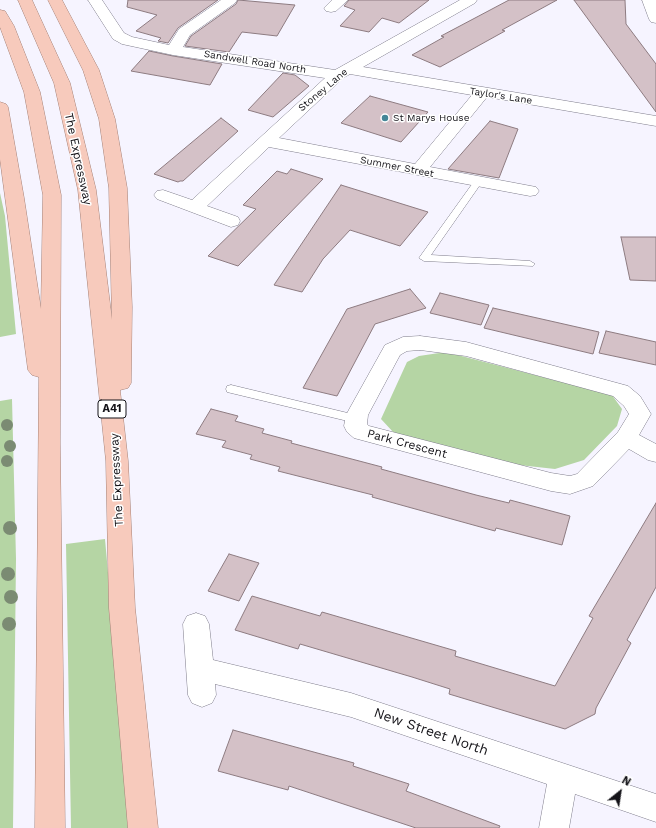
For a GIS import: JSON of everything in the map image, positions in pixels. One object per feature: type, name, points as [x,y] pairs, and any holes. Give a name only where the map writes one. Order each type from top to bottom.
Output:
[{"type":"highway","name":"The Expressway","points":[[25,0],[62,83],[87,190],[118,461],[122,608],[143,828]]},
{"type":"highway","name":"A41","points":[[55,0],[91,70],[107,119],[118,188],[122,307],[118,461]]},
{"type":"highway","points":[[0,14],[7,26],[32,92],[52,195],[49,443],[50,828]]},
{"type":"highway","points":[[0,107],[15,198],[49,443]]},
{"type":"street","name":"Sandwell Road North","points":[[95,0],[118,36],[127,41],[173,50],[342,72]]},
{"type":"street","name":"Stoney Lane","points":[[195,207],[265,141],[342,72],[470,0]]},
{"type":"street","points":[[649,0],[656,19]]},
{"type":"street","points":[[173,50],[184,32],[237,1]]},
{"type":"street","name":"Taylor's Lane","points":[[342,72],[656,121]]},
{"type":"street","points":[[418,172],[482,93]]},
{"type":"street","name":"Summer Street","points":[[265,141],[418,172],[530,191]]},
{"type":"street","points":[[163,195],[231,220]]},
{"type":"street","name":"Park Crescent","points":[[420,343],[466,350],[620,391],[632,400],[640,414],[626,438],[585,480],[570,485],[551,482],[362,432],[354,426],[357,414],[392,350],[403,344],[420,343]]},
{"type":"street","points":[[626,438],[656,454]]},
{"type":"street","name":"New Street North","points":[[196,624],[202,682],[351,705],[656,808]]},
{"type":"street","points":[[554,828],[563,777]]},
{"type":"lane","points":[[478,182],[424,258],[530,264]]},
{"type":"lane","points":[[231,389],[356,419]]},
{"type":"green space","points":[[0,193],[5,216],[16,334],[0,337]]},
{"type":"green space","points":[[446,352],[612,395],[622,409],[617,426],[584,460],[555,469],[519,465],[394,433],[381,419],[407,362],[419,356]]},
{"type":"green space","points":[[12,399],[16,559],[13,828],[0,828],[0,401]]},
{"type":"green space","points":[[105,539],[121,718],[128,828],[71,828],[66,544]]},
{"type":"building","points":[[128,0],[218,0],[178,28],[168,43],[158,41],[161,38],[136,31],[157,15],[127,7]]},
{"type":"building","points":[[238,0],[295,5],[277,36],[242,32],[229,52],[185,46],[191,36],[236,4]]},
{"type":"building","points":[[349,0],[429,0],[399,23],[382,18],[369,32],[340,26],[355,10],[344,6]]},
{"type":"building","points":[[509,0],[557,0],[502,30],[505,31],[440,67],[412,55],[444,37],[441,36]]},
{"type":"building","points":[[574,0],[625,0],[626,24],[656,64],[656,112]]},
{"type":"building","points":[[149,51],[222,64],[210,85],[131,71]]},
{"type":"building","points":[[283,73],[295,75],[309,86],[273,117],[248,110]]},
{"type":"building","name":"St Marys House","points":[[370,96],[428,112],[401,142],[341,123]]},
{"type":"building","points":[[221,118],[238,131],[183,181],[178,182],[154,174]]},
{"type":"building","points":[[490,121],[518,129],[499,178],[448,169]]},
{"type":"building","points":[[291,169],[323,179],[238,266],[208,256],[256,209],[243,205],[277,171],[287,174]]},
{"type":"building","points":[[341,185],[428,212],[400,246],[350,230],[323,259],[302,292],[274,285]]},
{"type":"building","points":[[621,237],[656,237],[656,281],[630,280]]},
{"type":"building","points":[[410,289],[426,308],[375,324],[337,396],[303,388],[347,309]]},
{"type":"building","points":[[440,293],[489,305],[481,325],[430,313]]},
{"type":"building","points":[[493,308],[599,332],[593,354],[484,328]]},
{"type":"building","points":[[606,331],[656,342],[656,365],[599,353]]},
{"type":"building","points":[[211,409],[238,416],[235,421],[264,429],[262,433],[292,441],[291,443],[382,467],[381,469],[476,495],[509,503],[510,500],[570,516],[562,545],[496,528],[495,531],[372,497],[373,495],[278,471],[280,467],[250,459],[252,455],[222,447],[226,441],[196,434]]},
{"type":"building","points":[[656,503],[656,587],[627,640],[631,643],[596,708],[595,714],[565,729],[449,694],[450,689],[412,677],[300,644],[298,649],[235,630],[252,596],[320,616],[322,612],[456,651],[455,656],[555,686],[593,618],[589,616]]},
{"type":"building","points":[[229,554],[259,563],[239,601],[208,591]]},
{"type":"building","points":[[233,730],[354,763],[353,766],[409,784],[406,791],[500,826],[499,828],[416,828],[289,786],[288,790],[218,771]]},
{"type":"place","name":"St Marys House","points":[[385,118]]}]
